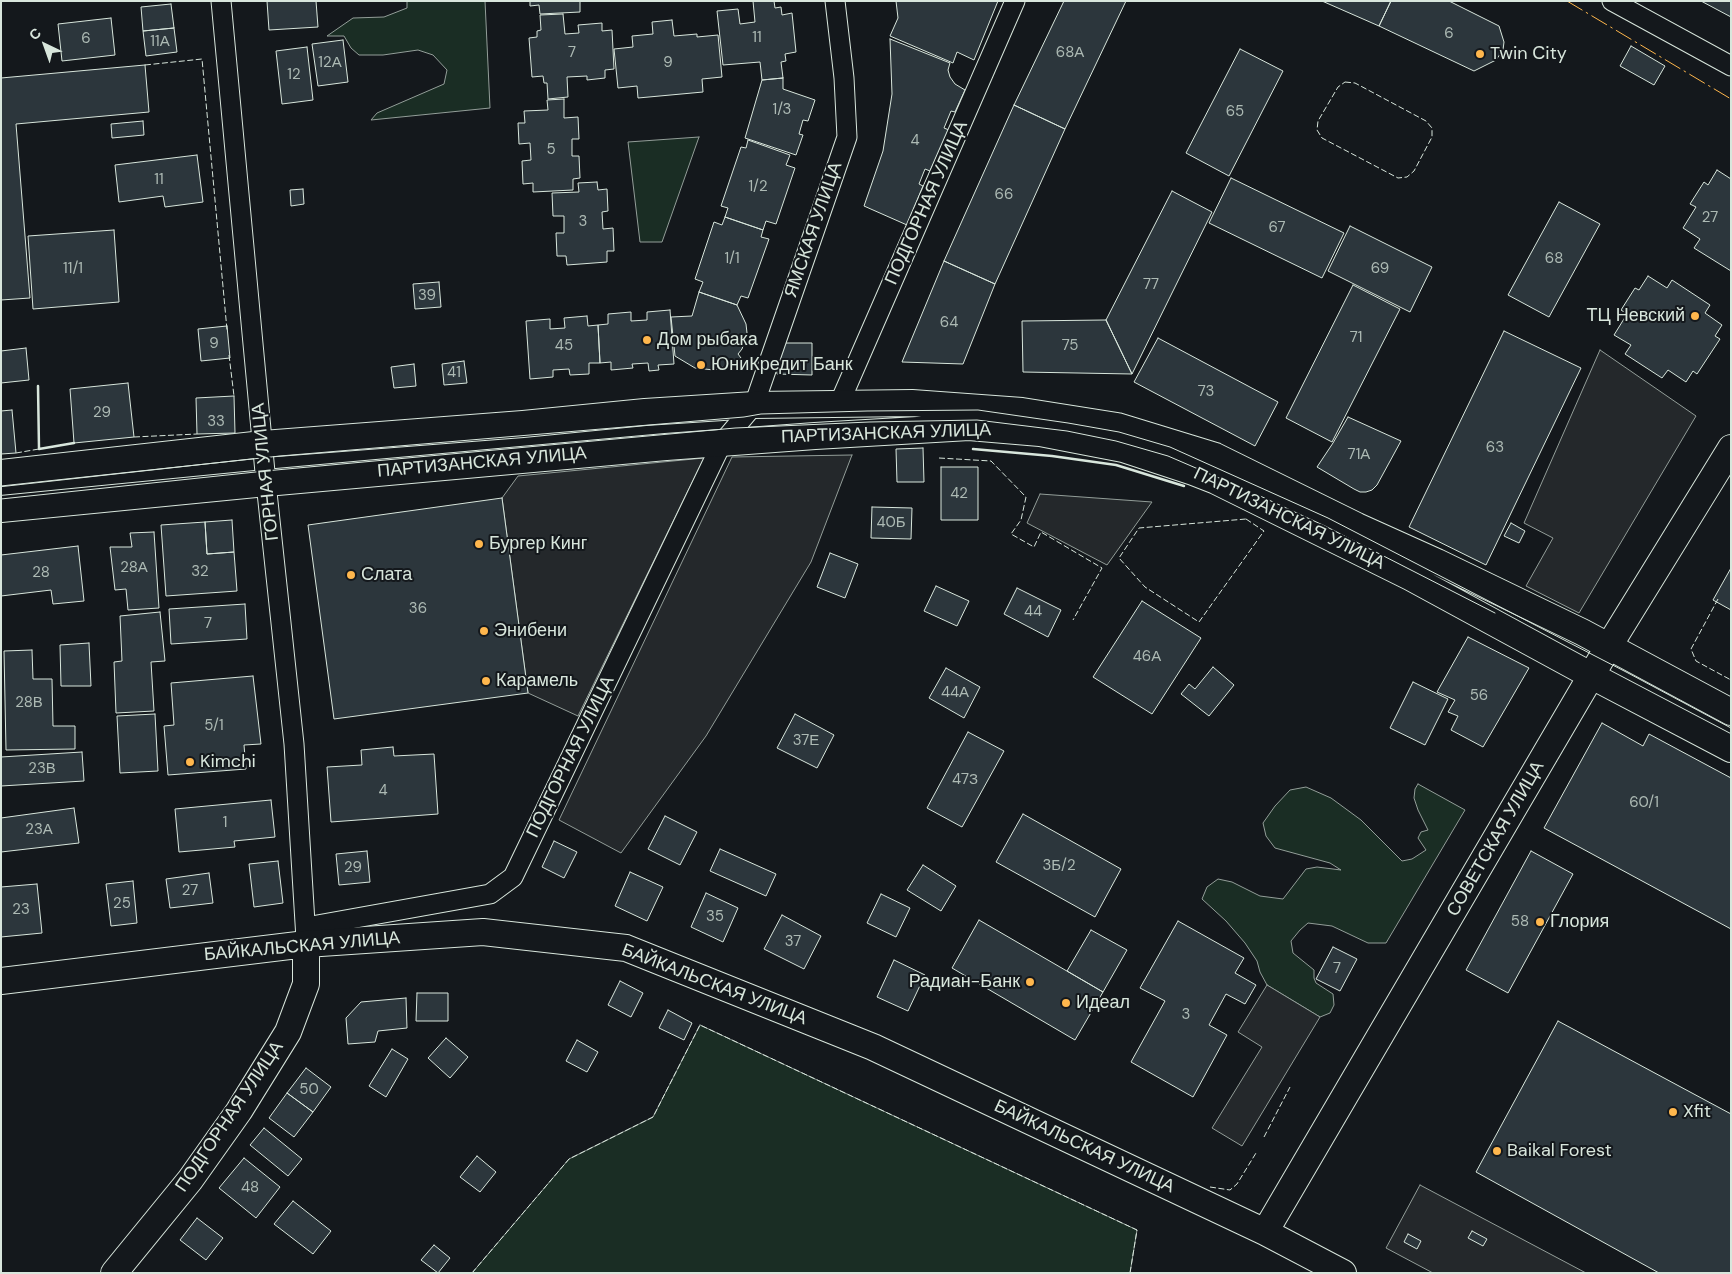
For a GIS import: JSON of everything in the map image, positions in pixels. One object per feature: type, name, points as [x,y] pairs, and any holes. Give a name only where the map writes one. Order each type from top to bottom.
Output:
[{"type":"street","name":"ГОРНАЯ УЛИЦА","points":[[221,1],[266,483],[294,744],[306,936]]},
{"type":"street","name":"ЯМСКАЯ УЛИЦА","points":[[722,443],[754,405],[847,137],[844,78],[835,1]]},
{"type":"street","name":"ПОДГОРНАЯ УЛИЦА","points":[[839,404],[1015,1]]},
{"type":"street","points":[[1612,1],[1731,66]]},
{"type":"street","name":"ПАРТИЗАНСКАЯ УЛИЦА","points":[[1,473],[263,444],[523,424],[645,412],[754,405],[912,403],[1022,410],[1117,426],[1215,456],[1357,526],[1480,583],[1609,647],[1731,712]]},
{"type":"street","name":"ПАРТИЗАНСКАЯ УЛИЦА","points":[[1,509],[266,483],[722,443],[969,427],[1040,432],[1123,449],[1216,481],[1410,577],[1731,749]]},
{"type":"street","name":"ПОДГОРНАЯ УЛИЦА","points":[[114,1273],[190,1180],[239,1111],[288,1032],[306,984],[306,936],[490,894],[513,877],[722,443]]},
{"type":"street","name":"СОВЕТСКАЯ УЛИЦА","points":[[1265,1232],[1609,647],[1731,448]]},
{"type":"street","name":"БАЙКАЛЬСКАЯ УЛИЦА","points":[[1,981],[306,936],[483,932],[626,948],[873,1047],[1265,1232],[1344,1273]]},
{"type":"green space","points":[[407,1],[485,1],[490,108],[371,120],[377,113],[444,84],[447,70],[433,55],[418,50],[383,55],[359,55],[351,48],[344,36],[327,36],[353,18],[384,17],[407,8]]},
{"type":"green space","points":[[699,137],[662,242],[640,242],[628,142]]},
{"type":"green space","points":[[1418,784],[1465,810],[1386,943],[1368,943],[1332,926],[1308,923],[1291,941],[1293,953],[1314,970],[1316,983],[1333,994],[1334,1005],[1330,1013],[1320,1017],[1267,985],[1257,961],[1245,943],[1226,921],[1202,899],[1207,887],[1218,879],[1232,882],[1260,896],[1283,899],[1306,869],[1317,867],[1341,870],[1330,863],[1275,848],[1266,836],[1263,823],[1275,806],[1290,790],[1306,787],[1331,798],[1361,820],[1402,861],[1412,859],[1426,850],[1418,838],[1421,832],[1428,830],[1414,798],[1415,789]]},
{"type":"green space","points":[[700,1025],[1137,1230],[1130,1273],[472,1273],[569,1159],[653,1117]]},
{"type":"shaded area","points":[[1600,350],[1696,416],[1579,613],[1526,586],[1553,538],[1524,523]]},
{"type":"shaded area","points":[[852,455],[811,562],[706,736],[621,853],[559,820],[732,457]]},
{"type":"shaded area","points":[[704,458],[578,716],[528,693],[502,498],[518,476]]},
{"type":"shaded area","points":[[1040,494],[1152,502],[1107,565],[1027,523]]},
{"type":"shaded area","points":[[1267,985],[1320,1017],[1242,1146],[1212,1128],[1262,1047],[1238,1032]]},
{"type":"shaded area","points":[[1420,1185],[1586,1273],[1433,1273],[1386,1248]]},
{"type":"building","points":[[267,1],[316,1],[318,27],[269,30]]},
{"type":"building","points":[[530,1],[580,1],[580,12],[540,14],[539,5],[530,6]]},
{"type":"building","points":[[753,1],[774,1],[775,8],[781,7],[782,15],[792,13],[796,52],[785,54],[786,61],[781,62],[783,78],[762,80],[760,62],[723,65],[717,11],[738,9],[740,24],[755,22]]},
{"type":"building","points":[[896,1],[998,1],[974,60],[957,52],[953,63],[890,36],[898,18]]},
{"type":"building","points":[[1064,1],[1126,1],[1065,129],[1014,105]]},
{"type":"building","points":[[1322,1],[1391,1],[1379,26]]},
{"type":"building","points":[[1391,1],[1449,1],[1499,26],[1504,42],[1503,50],[1496,60],[1474,71],[1379,26]]},
{"type":"building","points":[[1701,1],[1731,1],[1731,17]]},
{"type":"building","points":[[171,4],[174,28],[143,31],[141,7]]},
{"type":"building","points":[[563,14],[565,34],[579,33],[578,25],[602,23],[602,31],[612,30],[614,69],[605,70],[605,78],[587,80],[587,76],[567,77],[568,97],[548,99],[547,83],[544,83],[543,76],[532,77],[529,38],[537,37],[537,31],[541,30],[540,15]]},
{"type":"building","points":[[111,18],[115,55],[62,61],[58,24]]},
{"type":"building","points":[[672,20],[674,36],[697,34],[697,37],[718,35],[722,77],[702,79],[703,92],[638,98],[637,86],[618,88],[614,49],[633,47],[632,36],[653,34],[652,22]]},
{"type":"building","points":[[174,28],[177,52],[146,56],[143,31]]},
{"type":"building","points":[[890,39],[950,63],[948,70],[950,77],[955,84],[965,90],[955,112],[951,111],[944,128],[949,130],[930,171],[925,169],[919,184],[923,186],[907,225],[864,206],[883,151],[892,94]]},
{"type":"building","points":[[343,40],[348,82],[318,86],[312,44]]},
{"type":"building","points":[[1631,46],[1665,66],[1654,85],[1620,66]]},
{"type":"building","points":[[307,47],[313,100],[282,104],[276,51]]},
{"type":"building","points":[[1240,49],[1283,71],[1229,176],[1186,153]]},
{"type":"building","points":[[145,65],[149,112],[16,124],[30,298],[1,300],[1,78]]},
{"type":"building","points":[[783,78],[783,89],[815,100],[808,121],[803,120],[799,134],[803,135],[796,155],[745,138],[762,80]]},
{"type":"building","points":[[564,99],[564,118],[578,117],[579,139],[572,139],[572,156],[579,156],[580,178],[573,179],[573,190],[533,192],[533,183],[523,184],[522,161],[531,160],[530,143],[519,144],[518,123],[525,123],[524,111],[548,110],[547,100]]},
{"type":"building","points":[[1014,105],[1065,129],[995,284],[944,261]]},
{"type":"building","points":[[143,121],[144,135],[112,138],[111,124]]},
{"type":"building","points":[[748,140],[790,155],[786,165],[795,168],[776,224],[766,221],[763,230],[725,217],[728,208],[721,206],[741,147],[746,148]]},
{"type":"building","points":[[197,155],[203,202],[165,207],[163,196],[119,202],[115,165]]},
{"type":"building","points":[[1717,170],[1731,179],[1731,271],[1694,248],[1700,239],[1683,228],[1696,207],[1690,204],[1704,182],[1708,185]]},
{"type":"building","points":[[1231,178],[1344,233],[1322,278],[1209,223]]},
{"type":"building","points":[[597,182],[598,190],[607,189],[608,211],[602,212],[603,229],[613,228],[614,251],[607,251],[607,262],[567,265],[566,256],[557,256],[556,233],[564,233],[564,216],[553,216],[552,193],[579,192],[578,183]]},
{"type":"building","points":[[303,189],[304,204],[291,206],[290,190]]},
{"type":"building","points":[[1172,191],[1212,212],[1132,374],[1106,320]]},
{"type":"building","points":[[1559,202],[1600,224],[1549,317],[1508,295]]},
{"type":"building","points":[[725,217],[763,230],[761,237],[769,239],[748,298],[741,296],[737,305],[699,292],[703,282],[695,279],[714,222],[722,225]]},
{"type":"building","points":[[1350,226],[1432,267],[1410,312],[1328,271]]},
{"type":"building","points":[[114,230],[119,302],[33,309],[28,236]]},
{"type":"building","points":[[944,261],[995,284],[963,364],[902,362]]},
{"type":"building","points":[[1648,276],[1667,288],[1672,280],[1710,305],[1705,313],[1722,325],[1715,336],[1720,339],[1697,374],[1693,371],[1686,382],[1668,370],[1662,378],[1625,354],[1631,345],[1614,335],[1627,314],[1621,310],[1635,288],[1639,290]]},
{"type":"building","points":[[439,282],[441,307],[415,309],[413,284]]},
{"type":"building","points":[[1353,285],[1400,309],[1332,442],[1286,418]]},
{"type":"building","points":[[699,292],[737,305],[746,324],[747,333],[742,349],[738,354],[741,358],[726,370],[723,367],[714,370],[695,368],[675,356],[671,317],[692,316]]},
{"type":"building","points":[[670,310],[674,364],[658,365],[659,370],[649,371],[648,363],[632,364],[633,368],[611,370],[611,362],[600,363],[598,325],[608,324],[608,314],[631,312],[631,321],[647,320],[647,312]]},
{"type":"building","points":[[587,316],[588,326],[598,325],[600,363],[589,363],[589,374],[570,375],[569,369],[553,370],[553,377],[530,379],[526,321],[550,319],[550,329],[565,328],[564,318]]},
{"type":"building","points":[[1106,320],[1132,374],[1023,372],[1022,321]]},
{"type":"building","points":[[227,326],[230,358],[201,361],[198,329]]},
{"type":"building","points":[[1504,331],[1581,368],[1486,565],[1409,527]]},
{"type":"building","points":[[1158,338],[1278,402],[1255,446],[1134,382]]},
{"type":"building","points":[[776,343],[812,343],[812,375],[777,374]]},
{"type":"building","points":[[26,348],[29,380],[1,383],[1,351]]},
{"type":"building","points":[[464,361],[467,383],[444,385],[442,364]]},
{"type":"building","points":[[414,364],[416,386],[394,388],[391,367]]},
{"type":"building","points":[[128,383],[134,437],[74,443],[70,389]]},
{"type":"building","points":[[234,396],[235,433],[197,434],[196,398]]},
{"type":"building","points":[[12,410],[16,453],[1,454],[1,411]]},
{"type":"building","points":[[1348,417],[1401,441],[1377,485],[1372,490],[1366,492],[1354,489],[1317,467]]},
{"type":"building","points":[[923,448],[924,482],[897,482],[896,449]]},
{"type":"building","points":[[941,467],[978,467],[978,520],[941,520]]},
{"type":"building","name":"Карамель","points":[[502,498],[528,693],[334,719],[308,525]]},
{"type":"building","points":[[872,507],[912,508],[911,539],[871,538]]},
{"type":"building","points":[[232,520],[234,552],[207,554],[205,522]]},
{"type":"building","points":[[205,522],[207,554],[234,552],[237,591],[166,596],[161,525]]},
{"type":"building","points":[[1511,523],[1525,531],[1519,543],[1504,536]]},
{"type":"building","points":[[154,532],[159,608],[128,610],[126,589],[115,590],[110,547],[132,547],[130,533]]},
{"type":"building","points":[[78,546],[84,601],[53,604],[51,590],[1,596],[1,555]]},
{"type":"building","points":[[830,553],[858,564],[845,598],[817,587]]},
{"type":"building","points":[[1731,568],[1731,610],[1713,600]]},
{"type":"building","points":[[936,586],[969,601],[957,626],[924,611]]},
{"type":"building","points":[[1017,588],[1061,610],[1048,637],[1004,614]]},
{"type":"building","points":[[1142,601],[1201,638],[1152,714],[1093,677]]},
{"type":"building","points":[[245,604],[247,639],[171,644],[169,609]]},
{"type":"building","points":[[160,612],[165,661],[151,662],[154,711],[116,713],[114,662],[122,661],[120,616]]},
{"type":"building","points":[[1468,637],[1529,668],[1483,747],[1451,730],[1458,716],[1448,712],[1455,700],[1437,692]]},
{"type":"building","points":[[89,643],[91,686],[61,686],[60,645]]},
{"type":"building","points":[[32,650],[33,679],[52,679],[53,726],[75,726],[75,749],[6,750],[4,651]]},
{"type":"building","points":[[1213,667],[1234,685],[1209,716],[1181,694],[1189,684],[1195,689]]},
{"type":"building","points":[[946,668],[980,687],[964,718],[929,698]]},
{"type":"building","points":[[253,676],[261,744],[244,745],[246,769],[168,775],[164,726],[174,725],[171,683]]},
{"type":"building","points":[[1413,682],[1448,699],[1425,745],[1390,728]]},
{"type":"building","points":[[155,714],[158,771],[120,773],[117,716]]},
{"type":"building","points":[[795,714],[834,735],[817,768],[777,748]]},
{"type":"building","points":[[1602,723],[1643,746],[1649,734],[1731,778],[1731,929],[1544,828]]},
{"type":"building","points":[[968,732],[1004,751],[962,827],[927,808]]},
{"type":"building","points":[[393,747],[394,756],[434,754],[438,814],[331,822],[327,767],[362,765],[361,750]]},
{"type":"building","points":[[82,752],[84,781],[1,786],[1,757]]},
{"type":"building","points":[[271,800],[275,837],[234,841],[235,847],[179,852],[175,809]]},
{"type":"building","points":[[74,808],[79,843],[1,852],[1,818]]},
{"type":"building","points":[[1023,814],[1121,869],[1095,917],[996,862]]},
{"type":"building","points":[[665,816],[697,832],[680,865],[648,849]]},
{"type":"building","points":[[554,841],[577,852],[564,878],[542,867]]},
{"type":"building","points":[[720,849],[776,874],[766,896],[710,871]]},
{"type":"building","points":[[367,851],[370,882],[339,885],[336,854]]},
{"type":"building","points":[[1531,851],[1573,874],[1508,993],[1466,970]]},
{"type":"building","points":[[278,861],[283,903],[254,907],[249,864]]},
{"type":"building","points":[[923,865],[956,886],[941,911],[907,890]]},
{"type":"building","points":[[630,872],[663,887],[647,921],[615,906]]},
{"type":"building","points":[[209,873],[213,903],[170,908],[166,879]]},
{"type":"building","points":[[133,881],[137,923],[111,926],[106,884]]},
{"type":"building","points":[[37,884],[42,933],[1,937],[1,887]]},
{"type":"building","points":[[706,893],[738,908],[723,942],[691,927]]},
{"type":"building","points":[[881,894],[910,908],[896,937],[867,923]]},
{"type":"building","points":[[782,915],[821,936],[804,969],[764,949]]},
{"type":"building","name":"Радиан-Банк","points":[[979,920],[1103,992],[1075,1040],[952,968]]},
{"type":"building","points":[[1178,921],[1244,958],[1235,973],[1256,985],[1245,1004],[1226,994],[1209,1025],[1227,1035],[1193,1097],[1131,1062],[1165,1001],[1140,988]]},
{"type":"building","points":[[1091,930],[1127,950],[1103,992],[1067,971]]},
{"type":"building","points":[[1333,947],[1357,959],[1340,991],[1316,979]]},
{"type":"building","points":[[894,960],[925,975],[908,1011],[877,997]]},
{"type":"building","points":[[620,981],[643,993],[631,1017],[608,1005]]},
{"type":"building","points":[[417,993],[448,993],[448,1021],[416,1021]]},
{"type":"building","points":[[406,998],[407,1028],[378,1031],[375,1042],[348,1044],[346,1018],[361,1002]]},
{"type":"building","points":[[668,1010],[692,1023],[684,1040],[659,1028]]},
{"type":"building","points":[[1558,1021],[1731,1114],[1731,1273],[1659,1273],[1476,1172]]},
{"type":"building","points":[[446,1038],[468,1057],[450,1078],[428,1058]]},
{"type":"building","points":[[577,1040],[598,1052],[587,1072],[566,1061]]},
{"type":"building","points":[[392,1049],[408,1059],[386,1097],[369,1086]]},
{"type":"building","points":[[306,1068],[331,1087],[313,1112],[287,1093]]},
{"type":"building","points":[[287,1093],[313,1112],[294,1137],[269,1118]]},
{"type":"building","points":[[264,1128],[302,1159],[288,1176],[250,1145]]},
{"type":"building","points":[[477,1156],[496,1172],[480,1192],[460,1177]]},
{"type":"building","points":[[244,1158],[280,1187],[256,1218],[219,1188]]},
{"type":"building","points":[[293,1201],[331,1231],[313,1254],[274,1224]]},
{"type":"building","points":[[197,1218],[223,1238],[206,1260],[180,1240]]},
{"type":"building","points":[[1472,1231],[1487,1239],[1483,1246],[1468,1238]]},
{"type":"building","points":[[1408,1234],[1421,1241],[1417,1249],[1404,1242]]},
{"type":"building","points":[[434,1245],[450,1258],[438,1273],[421,1260]]},
{"type":"tram line","points":[[1,486],[280,456],[744,417],[761,414],[978,410],[1119,432],[1170,447],[1328,518],[1731,728]]},
{"type":"tram line","points":[[1,499],[265,471],[735,428],[869,422],[977,420],[1067,431],[1116,441],[1168,456],[1240,487]]},
{"type":"tram line","points":[[1258,495],[1325,526],[1495,613]]},
{"type":"fence","points":[[145,65],[202,59],[227,330]]},
{"type":"fence","points":[[1345,82],[1355,83],[1426,121],[1432,128],[1432,137],[1414,171],[1407,177],[1398,178],[1322,138],[1317,130],[1318,121],[1338,87],[1345,82]]},
{"type":"fence","points":[[229,355],[234,396]]},
{"type":"fence","points":[[134,437],[197,434]]},
{"type":"fence","points":[[16,453],[39,449]]},
{"type":"fence","points":[[939,458],[991,461],[1026,497],[1021,520],[1011,534],[1034,547],[1041,532],[1102,568],[1073,620]]},
{"type":"fence","points":[[1246,519],[1264,531],[1199,622],[1145,587],[1119,558],[1139,528],[1246,519]]},
{"type":"fence","points":[[1718,599],[1691,649],[1696,661],[1731,680]]},
{"type":"fence","points":[[472,1273],[569,1159],[653,1117],[700,1025],[1137,1230],[1130,1273]]},
{"type":"fence","points":[[1264,1137],[1290,1087]]},
{"type":"fence","points":[[1210,1187],[1230,1190],[1237,1184],[1256,1153]]},
{"type":"wall","points":[[38,386],[39,449],[74,443]]},
{"type":"wall","points":[[973,449],[1052,456],[1116,465],[1184,486]]},
{"type":"power","points":[[1567,1],[1731,99]]},
{"type":"place","name":"Twin Сity","points":[[1480,54]]},
{"type":"place","name":"ТЦ Невский","points":[[1695,316]]},
{"type":"place","name":"Дом рыбака","points":[[647,340]]},
{"type":"place","name":"ЮниКредит Банк","points":[[701,365]]},
{"type":"place","name":"Бургер Кинг","points":[[479,544]]},
{"type":"place","name":"Слата","points":[[351,575]]},
{"type":"place","name":"Энибени","points":[[484,631]]},
{"type":"place","name":"Карамель","points":[[486,681]]},
{"type":"place","name":"Kimchi","points":[[190,762]]},
{"type":"place","name":"Глория","points":[[1540,922]]},
{"type":"place","name":"Радиан-Банк","points":[[1030,982]]},
{"type":"place","name":"Идеал","points":[[1066,1003]]},
{"type":"place","name":"Xfit","points":[[1673,1112]]},
{"type":"place","name":"Baikal Forest","points":[[1497,1151]]}]
